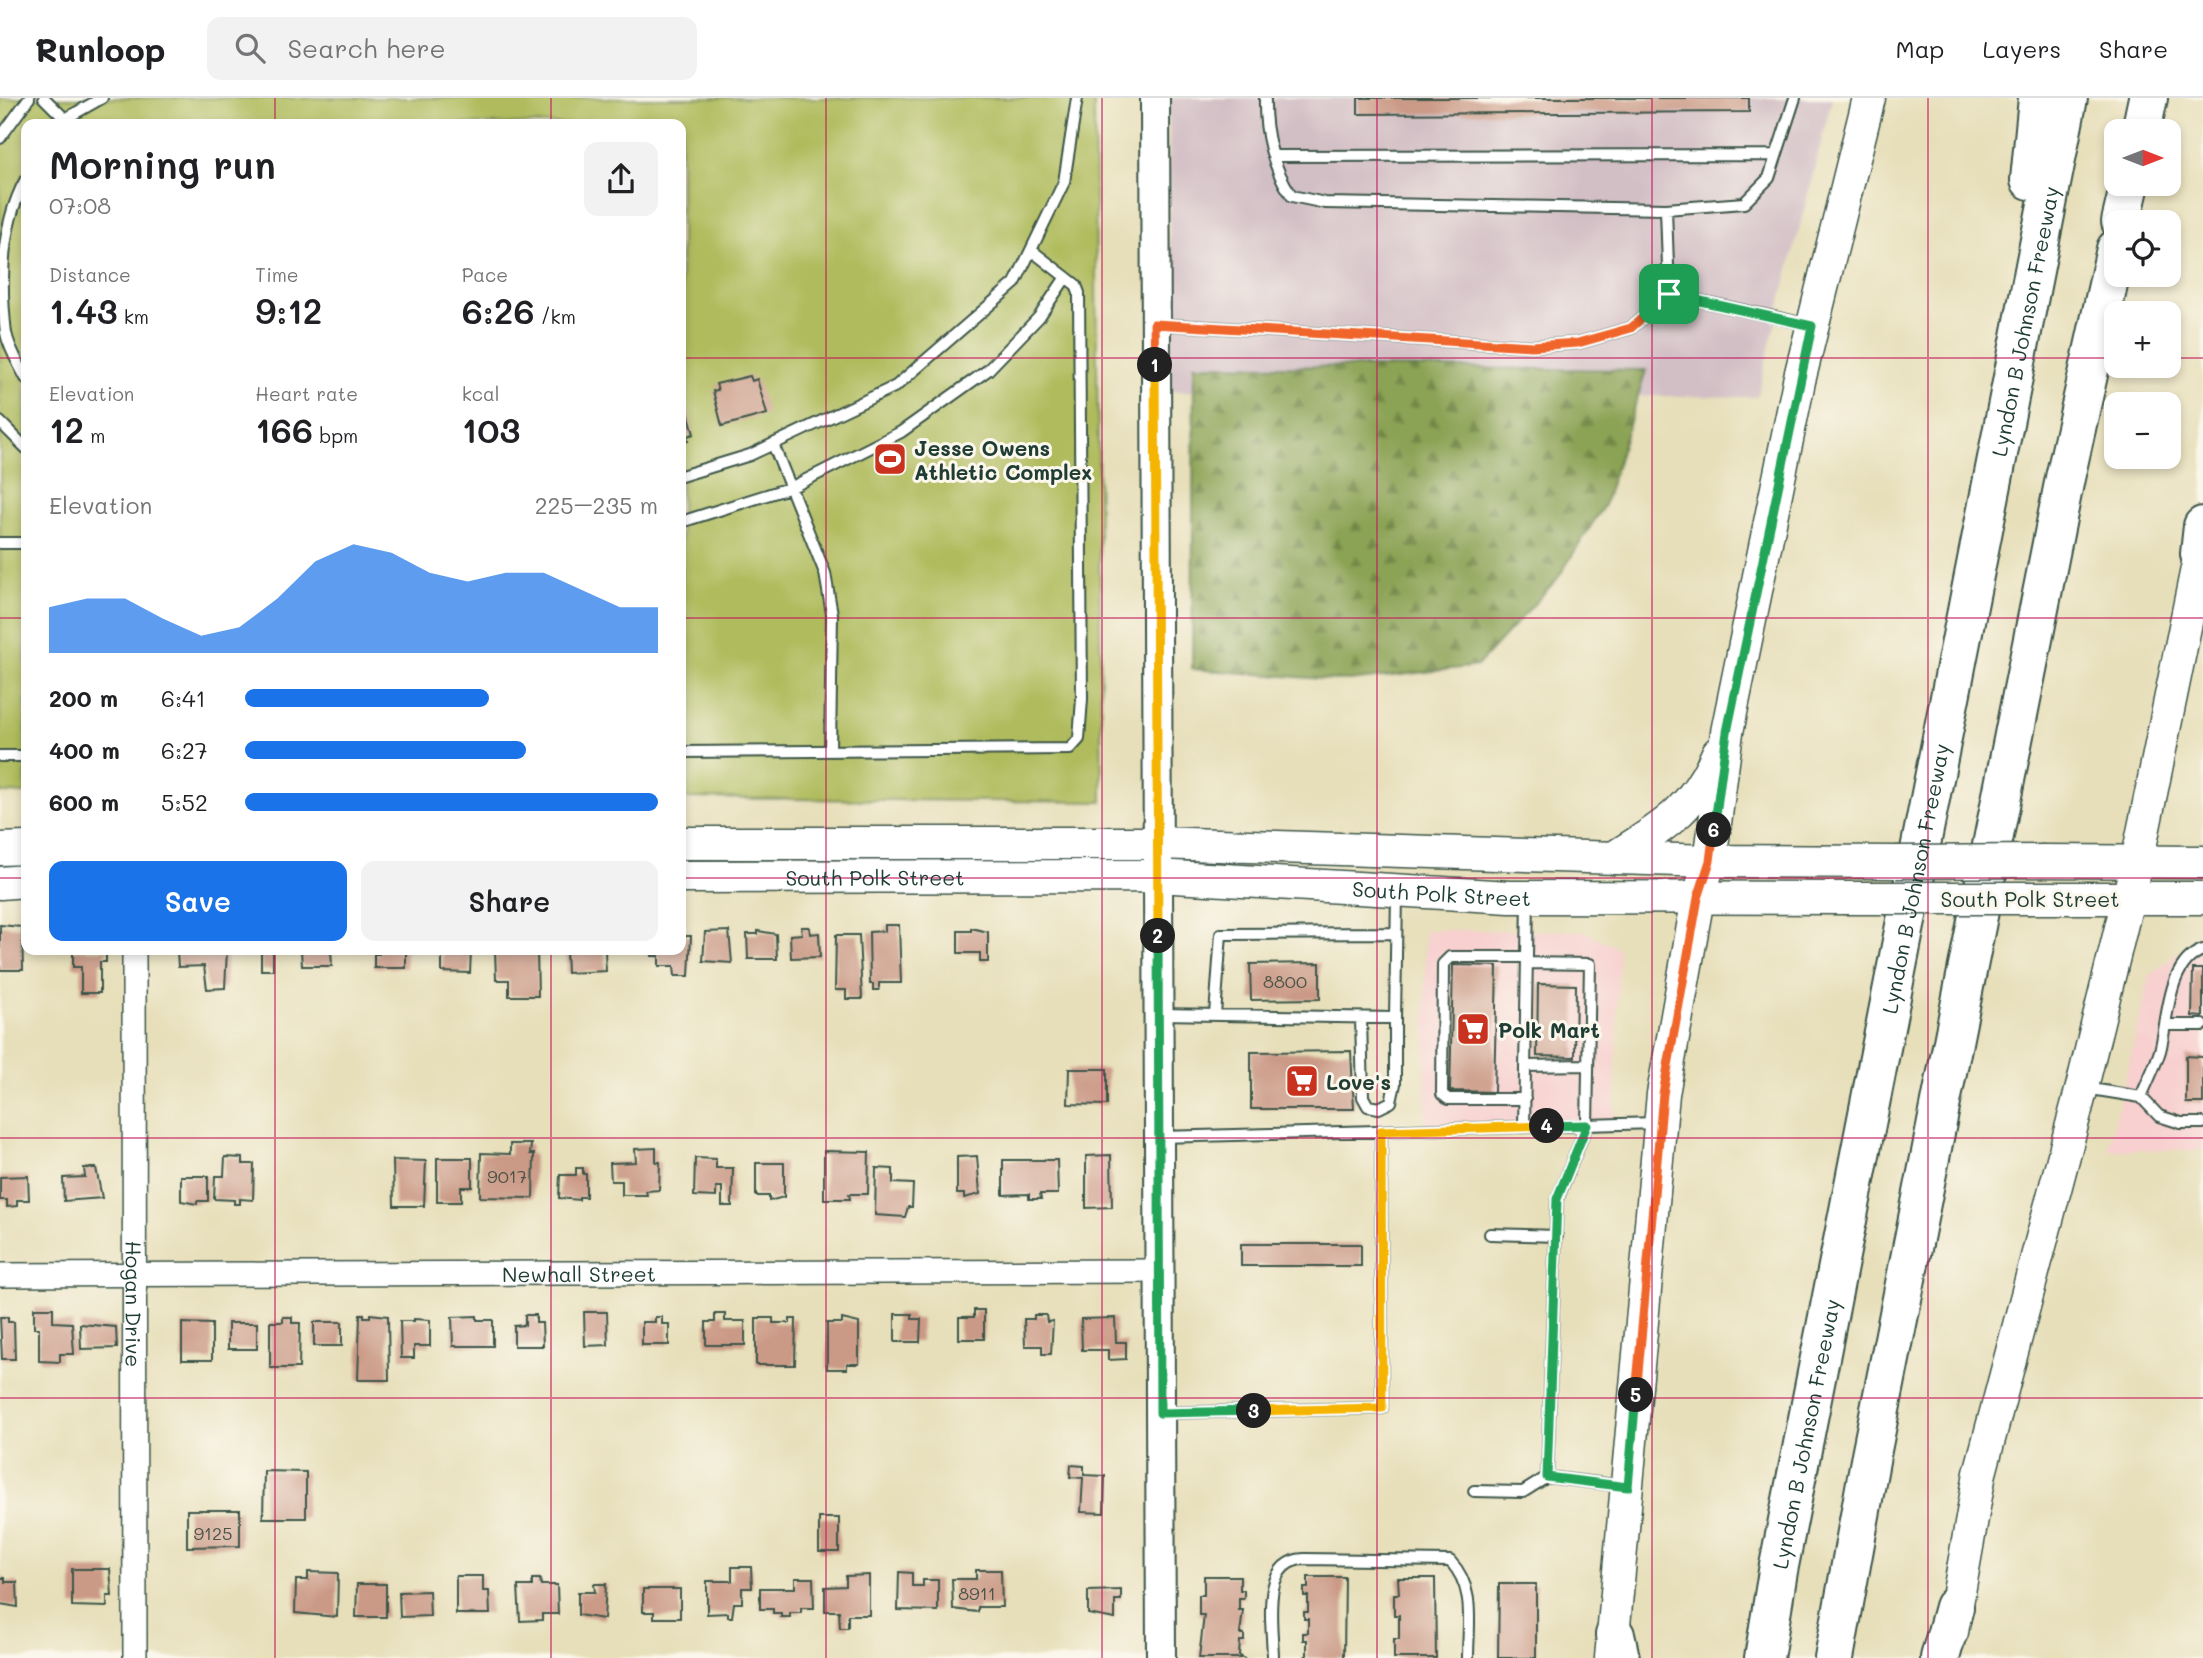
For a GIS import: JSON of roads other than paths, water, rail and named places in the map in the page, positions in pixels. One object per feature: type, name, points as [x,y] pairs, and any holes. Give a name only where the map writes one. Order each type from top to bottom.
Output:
[{"type":"highway","points":[[2015,362],[2038,98]]},
{"type":"highway","name":"Lyndon B Johnson Freeway","points":[[1764,1658],[1778,1571],[2068,98]]},
{"type":"highway","points":[[2144,119],[2148,98]]},
{"type":"highway","points":[[1834,1658],[1874,1442],[2057,516],[2108,287]]},
{"type":"highway","points":[[1940,1658],[1954,1607]]},
{"type":"main road","points":[[1615,1650],[1660,1123],[1698,898],[1710,861],[1727,732],[1812,326],[1869,98]]},
{"type":"main road","points":[[1949,1658],[1954,1607],[1980,1474],[2082,1087],[2125,898],[2137,862],[2202,540]]},
{"type":"main road","points":[[1613,858],[1676,818],[1713,765],[1727,732]]},
{"type":"main road","name":"South Polk Street","points":[[686,844],[1157,842],[1710,861],[2203,862]]},
{"type":"main road","points":[[0,849],[21,848]]},
{"type":"main road","name":"South Polk Street","points":[[686,877],[1157,876],[1397,892],[1528,897],[2203,898]]},
{"type":"main road","points":[[0,883],[21,881]]},
{"type":"street","points":[[1154,98],[1161,1658]]},
{"type":"street","name":"Hogan Drive","points":[[134,955],[135,1658]]},
{"type":"street","name":"Newhall Street","points":[[0,1275],[1159,1271]]},
{"type":"lane","points":[[0,138],[29,98]]},
{"type":"lane","points":[[44,98],[61,119]]},
{"type":"lane","points":[[66,119],[102,98]]},
{"type":"lane","points":[[686,474],[750,455],[896,386],[1015,283],[1064,182],[1077,98]]},
{"type":"lane","points":[[1265,98],[1277,175],[1292,196],[1325,203],[1667,209],[1744,203],[1769,178],[1795,98]]},
{"type":"lane","points":[[1273,156],[1776,155]]},
{"type":"lane","points":[[21,192],[8,226],[2,268],[2,315],[6,335],[21,368]]},
{"type":"lane","points":[[1154,324],[1532,346],[1578,343],[1631,328],[1669,294],[1667,209]]},
{"type":"lane","points":[[686,752],[1070,749],[1079,739],[1082,699],[1079,293],[1076,285],[1031,250]]},
{"type":"lane","points":[[686,520],[793,487],[901,432],[988,370],[1039,317],[1066,277]]},
{"type":"lane","points":[[1669,294],[1812,326]]},
{"type":"lane","points":[[0,357],[14,354]]},
{"type":"lane","points":[[0,422],[21,443]]},
{"type":"lane","points":[[774,444],[825,573],[832,614],[830,751]]},
{"type":"lane","points":[[0,543],[21,541]]},
{"type":"lane","points":[[0,756],[21,756]]},
{"type":"lane","points":[[1361,1018],[1363,1097],[1368,1106],[1378,1108],[1391,1102],[1395,1084],[1397,892]]},
{"type":"lane","points":[[1524,1127],[1525,1066],[1531,1050],[1532,1032],[1532,988],[1527,960],[1528,897]]},
{"type":"lane","points":[[1215,1015],[1221,934],[1396,933]]},
{"type":"lane","points":[[2141,1097],[2160,1052],[2170,999],[2182,966],[2203,950]]},
{"type":"lane","points":[[1525,1099],[1448,1099],[1442,1094],[1443,964],[1450,957],[1590,964],[1587,1125],[1557,1199],[1547,1477]]},
{"type":"lane","points":[[1576,989],[1590,989]]},
{"type":"lane","points":[[1576,1005],[1590,1005]]},
{"type":"lane","points":[[1158,1014],[1395,1018]]},
{"type":"lane","points":[[2165,1025],[2203,1025]]},
{"type":"lane","points":[[1575,1032],[1589,1032]]},
{"type":"lane","points":[[1575,1051],[1588,1051]]},
{"type":"lane","points":[[1525,1066],[1588,1065]]},
{"type":"lane","points":[[2082,1087],[2141,1097],[2159,1116],[2181,1123],[2203,1123]]},
{"type":"lane","points":[[1159,1137],[1660,1123]]},
{"type":"lane","points":[[1160,1413],[1382,1408],[1381,1131]]},
{"type":"lane","points":[[1490,1234],[1556,1236]]},
{"type":"lane","points":[[1474,1491],[1523,1492],[1547,1477],[1628,1487]]},
{"type":"lane","points":[[1273,1658],[1274,1581],[1286,1564],[1304,1559],[1450,1561],[1460,1571],[1468,1589],[1468,1658]]},
{"type":"place","name":"Jesse Owens Athletic Complex","points":[[890,459]]},
{"type":"place","name":"Polk Mart","points":[[1473,1029]]},
{"type":"place","name":"Love's","points":[[1302,1081]]}]
